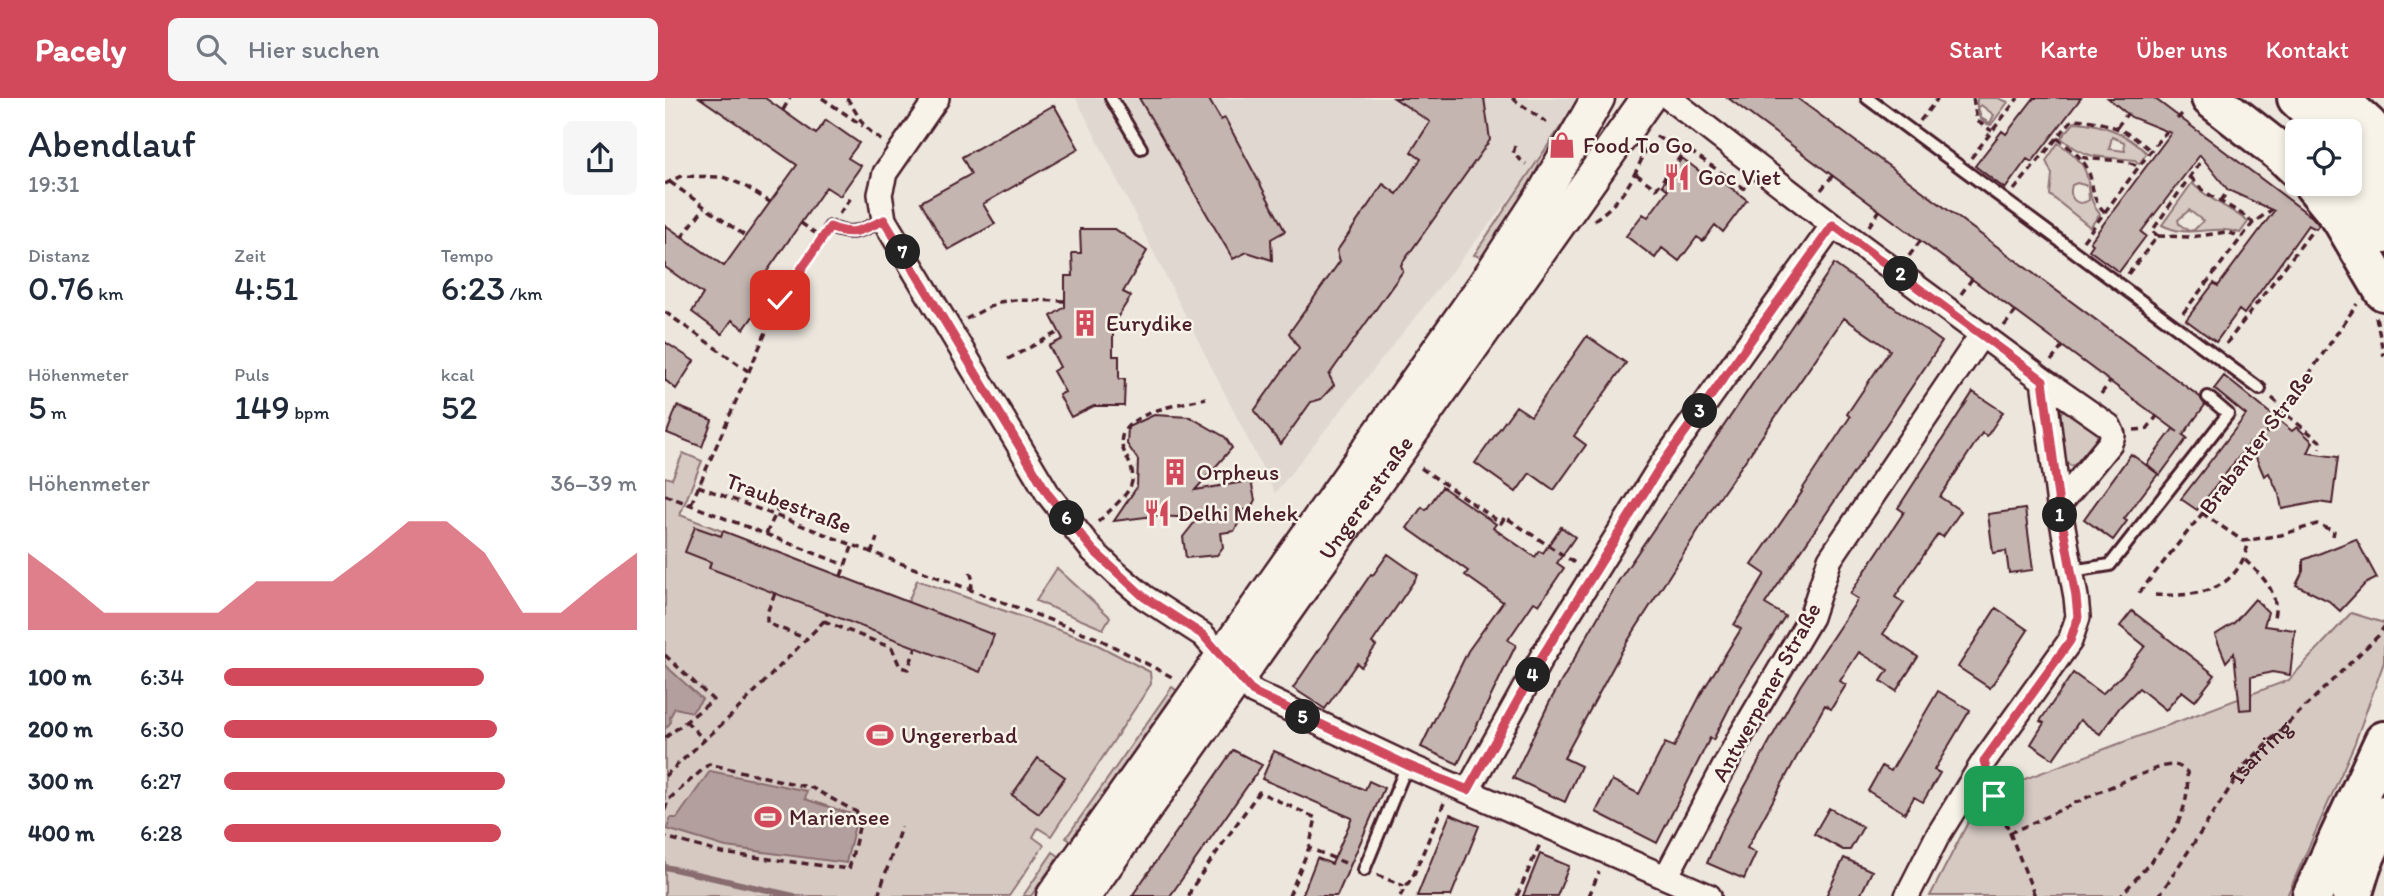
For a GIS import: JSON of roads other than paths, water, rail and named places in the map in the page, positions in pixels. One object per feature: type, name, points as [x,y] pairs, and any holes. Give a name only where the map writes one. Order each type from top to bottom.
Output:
[{"type":"highway","points":[[2254,98],[2285,125]]},
{"type":"highway","points":[[2297,98],[2319,119]]},
{"type":"highway","points":[[2337,98],[2367,125],[2384,146]]},
{"type":"highway","points":[[2199,103],[2285,157]]},
{"type":"highway","points":[[2362,162],[2384,187]]},
{"type":"highway","points":[[2322,196],[2341,218],[2373,299]]},
{"type":"highway","points":[[2355,196],[2384,234]]},
{"type":"highway","points":[[2312,896],[2384,741]]},
{"type":"highway","points":[[2353,894],[2384,815]]},
{"type":"highway","points":[[2353,894],[2375,873],[2384,859]]},
{"type":"main road","name":"Ungererstraße","points":[[1084,896],[1231,667],[1514,242],[1598,98]]},
{"type":"main road","name":"Ungererstraße","points":[[1053,896],[1231,667],[1648,98]]},
{"type":"street","points":[[937,98],[880,183],[884,220],[1048,494],[1093,550],[1144,597],[1203,635],[1253,692],[1407,765],[1709,896]]},
{"type":"street","points":[[1669,98],[1833,225],[2109,426],[2113,435],[2110,443],[2059,505]]},
{"type":"street","points":[[1460,787],[1660,467],[1833,225]]},
{"type":"street","name":"Antwerpener Straße","points":[[1666,877],[1740,737],[1811,617],[1830,559],[1982,334]]},
{"type":"street","points":[[1907,896],[1937,837],[1984,761],[2070,641],[2078,617],[2059,505],[2043,380]]},
{"type":"lane","points":[[1111,98],[1141,148]]},
{"type":"lane","points":[[1867,98],[2076,250],[2173,326],[2260,389]]},
{"type":"lane","points":[[830,227],[844,233],[857,232],[884,220]]},
{"type":"lane","points":[[2071,571],[2109,565],[2228,414],[2208,397]]},
{"type":"lane","points":[[1364,870],[1407,765]]},
{"type":"waterway","points":[[665,867],[794,896]]},
{"type":"place","name":"Food To Go","points":[[1562,145]]},
{"type":"place","name":"Goc Viet","points":[[1677,177]]},
{"type":"place","name":"Eurydike","points":[[1085,323]]},
{"type":"place","name":"Orpheus","points":[[1175,472]]},
{"type":"place","name":"Delhi Mehek","points":[[1157,513]]},
{"type":"place","name":"Ungererbad","points":[[880,735]]},
{"type":"place","name":"Mariensee","points":[[768,817]]}]
